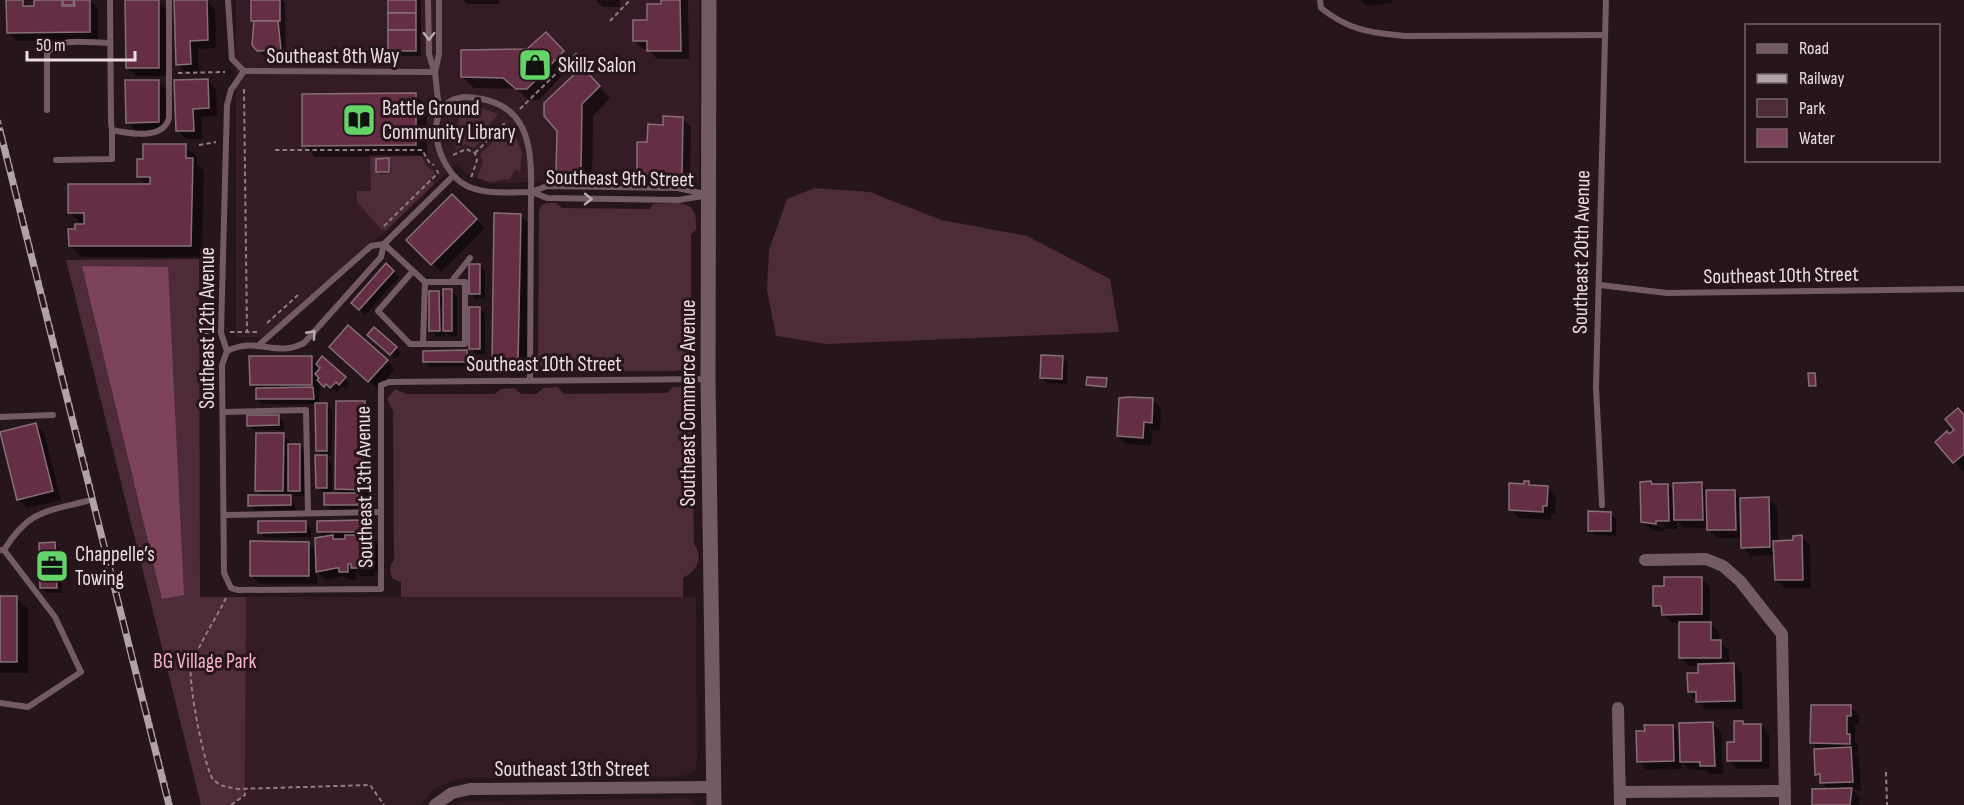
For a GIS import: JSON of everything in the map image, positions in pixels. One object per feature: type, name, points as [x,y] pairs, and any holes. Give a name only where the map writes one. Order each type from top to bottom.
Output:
[{"type":"street","name":"Southeast Commerce Avenue","points":[[710,0],[708,379],[714,805]]},
{"type":"street","points":[[1645,560],[1707,559],[1723,566],[1740,581],[1782,634],[1785,805]]},
{"type":"street","points":[[1618,708],[1620,799],[1785,790]]},
{"type":"street","name":"Southeast 13th Street","points":[[435,805],[452,793],[470,789],[713,787]]},
{"type":"lane","points":[[56,160],[111,159],[110,0]]},
{"type":"lane","points":[[112,130],[159,132],[166,127],[169,118],[168,0]]},
{"type":"lane","name":"Southeast 8th Way","points":[[228,0],[231,51],[235,64],[244,71],[435,72]]},
{"type":"lane","points":[[428,0],[429,54],[435,72],[439,110],[436,126],[439,147],[453,176],[467,186],[487,191],[531,192]]},
{"type":"lane","points":[[435,72],[440,54],[440,0]]},
{"type":"lane","points":[[1320,0],[1321,8],[1340,23],[1373,33],[1405,36],[1605,35]]},
{"type":"lane","name":"Southeast 20th Avenue","points":[[1602,505],[1596,387],[1606,0]]},
{"type":"lane","points":[[48,110],[48,53],[53,45],[110,43]]},
{"type":"lane","name":"Southeast 12th Avenue","points":[[231,588],[224,573],[222,365],[227,351],[221,336],[227,105],[231,90],[244,71]]},
{"type":"lane","points":[[439,110],[446,102],[458,98],[475,98],[497,104],[521,125],[531,145],[530,380]]},
{"type":"lane","points":[[227,351],[240,345],[260,344],[272,349],[295,348],[304,343],[381,257],[384,244],[453,176]]},
{"type":"lane","name":"Southeast 9th Street","points":[[531,192],[547,186],[678,188],[709,195]]},
{"type":"lane","name":"Southeast 9th Street","points":[[531,192],[547,198],[678,200],[709,195]]},
{"type":"lane","points":[[260,344],[371,246],[384,244]]},
{"type":"lane","points":[[384,244],[425,282],[465,282],[465,344],[410,344],[378,311],[413,271]]},
{"type":"lane","points":[[451,282],[470,258]]},
{"type":"lane","points":[[423,344],[425,282]]},
{"type":"lane","name":"Southeast 10th Street","points":[[1600,285],[1667,293],[1964,289]]},
{"type":"lane","name":"Southeast 10th Street","points":[[381,385],[389,382],[708,379]]},
{"type":"lane","name":"Southeast 13th Avenue","points":[[231,588],[238,590],[381,589],[381,385]]},
{"type":"lane","points":[[223,412],[306,410],[308,513]]},
{"type":"lane","points":[[0,417],[53,415]]},
{"type":"lane","points":[[0,703],[28,707],[81,672],[55,617],[2,550],[19,527],[41,513],[87,501]]},
{"type":"lane","points":[[224,515],[380,512]]},
{"type":"path","points":[[610,21],[630,0]]},
{"type":"path","points":[[475,153],[578,52]]},
{"type":"path","points":[[176,73],[225,72]]},
{"type":"path","points":[[244,87],[247,332]]},
{"type":"path","points":[[0,120],[172,805]]},
{"type":"path","points":[[199,145],[218,143]]},
{"type":"path","points":[[452,156],[466,149],[475,153]]},
{"type":"path","points":[[238,151],[245,150]]},
{"type":"path","points":[[275,150],[422,150],[438,173],[384,226]]},
{"type":"path","points":[[471,177],[477,160],[475,153]]},
{"type":"path","points":[[266,328],[270,318],[306,288]]},
{"type":"path","points":[[230,332],[263,332]]},
{"type":"path","points":[[204,333],[214,333]]},
{"type":"path","points":[[231,588],[192,667],[191,688],[194,711],[204,745],[206,767],[212,779],[221,787],[245,789],[370,786],[384,805]]},
{"type":"path","points":[[1886,772],[1887,805]]},
{"type":"path","points":[[231,805],[245,795],[245,789]]},
{"type":"shaded area","points":[[236,0],[699,0],[699,184],[547,181],[493,184],[471,177],[456,164],[389,229],[263,337],[236,337]]},
{"type":"shaded area","points":[[246,597],[696,597],[697,761],[695,770],[687,775],[675,777],[461,778],[436,788],[420,805],[231,805],[245,794]]},
{"type":"shaded area","points":[[683,798],[692,800],[697,805],[455,805],[468,801]]},
{"type":"green space","points":[[472,105],[498,114],[489,125],[490,133],[474,148],[465,144],[456,149],[451,130],[459,123],[458,113],[465,111],[465,106]]},
{"type":"green space","points":[[514,132],[522,153],[520,171],[515,170],[510,179],[490,182],[477,178],[483,163],[480,154],[496,139],[504,140]]},
{"type":"green space","points":[[370,155],[421,155],[427,167],[435,172],[431,180],[434,184],[386,230],[381,229],[357,202],[357,191],[371,191]]},
{"type":"green space","points":[[815,188],[870,192],[941,220],[1027,236],[1110,279],[1119,332],[826,344],[776,336],[767,290],[769,250],[787,199]]},
{"type":"green space","points":[[556,203],[562,208],[650,209],[653,204],[678,203],[694,211],[696,229],[691,235],[691,338],[696,354],[687,367],[676,371],[547,372],[538,363],[539,211],[541,205]]},
{"type":"green space","name":"BG Village Park","points":[[199,259],[200,597],[246,597],[245,795],[231,805],[201,805],[66,260]]},
{"type":"green space","points":[[558,387],[564,394],[667,393],[673,387],[681,387],[694,397],[697,411],[692,416],[694,544],[699,559],[695,568],[683,578],[683,597],[401,597],[401,582],[393,579],[390,571],[394,560],[393,411],[387,399],[395,389],[407,394],[495,394],[501,389],[515,388],[521,394],[537,394],[543,388]]},
{"type":"water","points":[[82,266],[168,267],[184,595],[162,599]]},
{"type":"building","points":[[6,0],[23,0],[23,6],[34,6],[34,0],[62,0],[62,6],[75,6],[74,0],[90,0],[90,32],[7,33]]},
{"type":"building","points":[[63,0],[73,0],[74,5],[63,5]]},
{"type":"building","points":[[125,0],[159,0],[159,68],[126,68]]},
{"type":"building","points":[[174,0],[207,0],[208,40],[190,41],[191,64],[176,65]]},
{"type":"building","points":[[251,0],[280,0],[280,21],[251,21]]},
{"type":"building","points":[[388,0],[416,0],[416,13],[388,13]]},
{"type":"building","points":[[661,0],[680,0],[681,51],[647,51],[647,41],[633,41],[633,20],[647,20],[647,4],[661,4]]},
{"type":"building","points":[[388,13],[416,13],[416,30],[388,30]]},
{"type":"building","points":[[254,21],[278,21],[281,50],[257,51],[252,45]]},
{"type":"building","points":[[388,30],[416,30],[416,51],[388,51]]},
{"type":"building","points":[[546,32],[564,51],[527,89],[516,89],[503,78],[461,77],[461,50],[527,49]]},
{"type":"building","points":[[582,67],[600,86],[582,104],[581,173],[556,173],[557,131],[544,116],[544,103]]},
{"type":"building","points":[[208,79],[209,108],[193,109],[194,131],[176,131],[174,80]]},
{"type":"building","points":[[125,80],[159,80],[159,122],[126,123]]},
{"type":"building","name":"Battle Ground Community Library","points":[[416,93],[416,145],[302,146],[302,94]]},
{"type":"building","points":[[663,116],[683,117],[682,175],[637,175],[637,142],[647,142],[648,124],[663,125]]},
{"type":"building","points":[[143,144],[186,144],[186,158],[193,158],[191,246],[69,246],[68,229],[75,229],[75,224],[84,224],[84,213],[68,213],[68,184],[150,184],[150,177],[137,177],[137,159],[143,159]]},
{"type":"building","points":[[389,158],[389,172],[376,172],[376,159]]},
{"type":"building","points":[[452,194],[477,219],[431,265],[406,240]]},
{"type":"building","points":[[494,213],[521,214],[518,364],[492,363]]},
{"type":"building","points":[[386,263],[394,271],[359,310],[351,303]]},
{"type":"building","points":[[469,264],[480,264],[480,294],[469,294]]},
{"type":"building","points":[[443,289],[452,289],[452,331],[443,331]]},
{"type":"building","points":[[429,291],[439,291],[440,331],[429,331]]},
{"type":"building","points":[[469,307],[480,307],[480,349],[469,349]]},
{"type":"building","points":[[348,325],[388,360],[368,382],[329,347]]},
{"type":"building","points":[[374,327],[397,347],[390,355],[367,335]]},
{"type":"building","points":[[467,350],[467,362],[423,362],[423,351]]},
{"type":"building","points":[[1041,355],[1063,356],[1062,379],[1040,378]]},
{"type":"building","points":[[249,356],[312,356],[312,385],[250,385]]},
{"type":"building","points":[[322,356],[346,377],[339,385],[336,382],[330,388],[326,384],[324,387],[317,380],[319,378],[315,374],[320,368],[316,364]]},
{"type":"building","points":[[1808,373],[1815,373],[1816,386],[1809,386]]},
{"type":"building","points":[[1087,377],[1107,378],[1106,387],[1086,385]]},
{"type":"building","points":[[313,387],[314,399],[256,399],[256,388]]},
{"type":"building","points":[[1119,398],[1153,398],[1152,423],[1144,422],[1143,438],[1117,436]]},
{"type":"building","points":[[336,401],[365,401],[364,490],[335,489]]},
{"type":"building","points":[[315,403],[327,403],[327,451],[316,451]]},
{"type":"building","points":[[1958,408],[1964,415],[1964,454],[1953,463],[1935,442],[1947,431],[1949,434],[1954,430],[1945,419]]},
{"type":"building","points":[[247,415],[279,415],[279,425],[247,426]]},
{"type":"building","points":[[36,423],[53,491],[17,500],[0,432]]},
{"type":"building","points":[[256,433],[284,433],[283,491],[255,491]]},
{"type":"building","points":[[288,444],[300,444],[300,491],[288,491]]},
{"type":"building","points":[[315,455],[327,455],[327,488],[316,488]]},
{"type":"building","points":[[1524,481],[1529,481],[1529,485],[1548,486],[1547,506],[1543,506],[1543,512],[1509,510],[1509,483],[1524,484]]},
{"type":"building","points":[[1651,481],[1652,484],[1668,484],[1669,521],[1656,521],[1656,524],[1641,522],[1640,482]]},
{"type":"building","points":[[1702,482],[1703,520],[1674,520],[1673,483]]},
{"type":"building","points":[[1706,490],[1735,490],[1736,530],[1707,530]]},
{"type":"building","points":[[324,493],[358,493],[358,505],[324,505]]},
{"type":"building","points":[[248,495],[291,495],[291,505],[248,506]]},
{"type":"building","points":[[1769,497],[1770,547],[1741,548],[1740,498]]},
{"type":"building","points":[[1588,511],[1611,512],[1611,531],[1588,531]]},
{"type":"building","points":[[364,520],[364,532],[317,532],[317,521]]},
{"type":"building","points":[[258,521],[306,521],[306,532],[258,533]]},
{"type":"building","points":[[333,535],[333,539],[345,539],[345,535],[373,535],[373,563],[367,564],[367,568],[351,568],[351,564],[348,564],[348,572],[339,572],[339,568],[336,568],[316,572],[315,538]]},
{"type":"building","points":[[1802,535],[1803,580],[1775,580],[1773,541],[1793,540],[1793,536]]},
{"type":"building","points":[[250,541],[309,542],[309,576],[250,576]]},
{"type":"building","name":"Chappelle’s Towing","points":[[55,542],[56,556],[65,556],[65,575],[56,575],[57,588],[40,588],[39,543]]},
{"type":"building","points":[[1664,577],[1702,577],[1702,614],[1662,615],[1661,606],[1653,606],[1653,586],[1664,586]]},
{"type":"building","points":[[0,596],[17,596],[17,662],[0,662]]},
{"type":"building","points":[[1679,622],[1711,622],[1711,640],[1721,640],[1721,658],[1679,658]]},
{"type":"building","points":[[1734,663],[1735,701],[1696,702],[1696,692],[1688,692],[1687,673],[1698,673],[1698,664]]},
{"type":"building","points":[[1811,705],[1851,705],[1851,716],[1847,716],[1847,734],[1850,734],[1850,744],[1810,743]]},
{"type":"building","points":[[1734,721],[1743,721],[1743,724],[1761,724],[1761,761],[1727,761],[1727,742],[1734,742]]},
{"type":"building","points":[[1713,722],[1715,766],[1700,766],[1700,762],[1680,762],[1679,723]]},
{"type":"building","points":[[1644,725],[1673,725],[1674,761],[1637,762],[1636,731],[1645,731]]},
{"type":"building","points":[[1851,747],[1853,782],[1820,783],[1820,774],[1815,775],[1814,749]]},
{"type":"building","points":[[1852,788],[1850,805],[1812,805],[1812,789]]},
{"type":"railway","points":[[0,131],[169,805]]},
{"type":"place","name":"Skillz Salon","points":[[535,65]]},
{"type":"place","name":"Battle Ground Community Library","points":[[359,120]]},
{"type":"place","name":"Chappelle’s Towing","points":[[52,566]]}]
